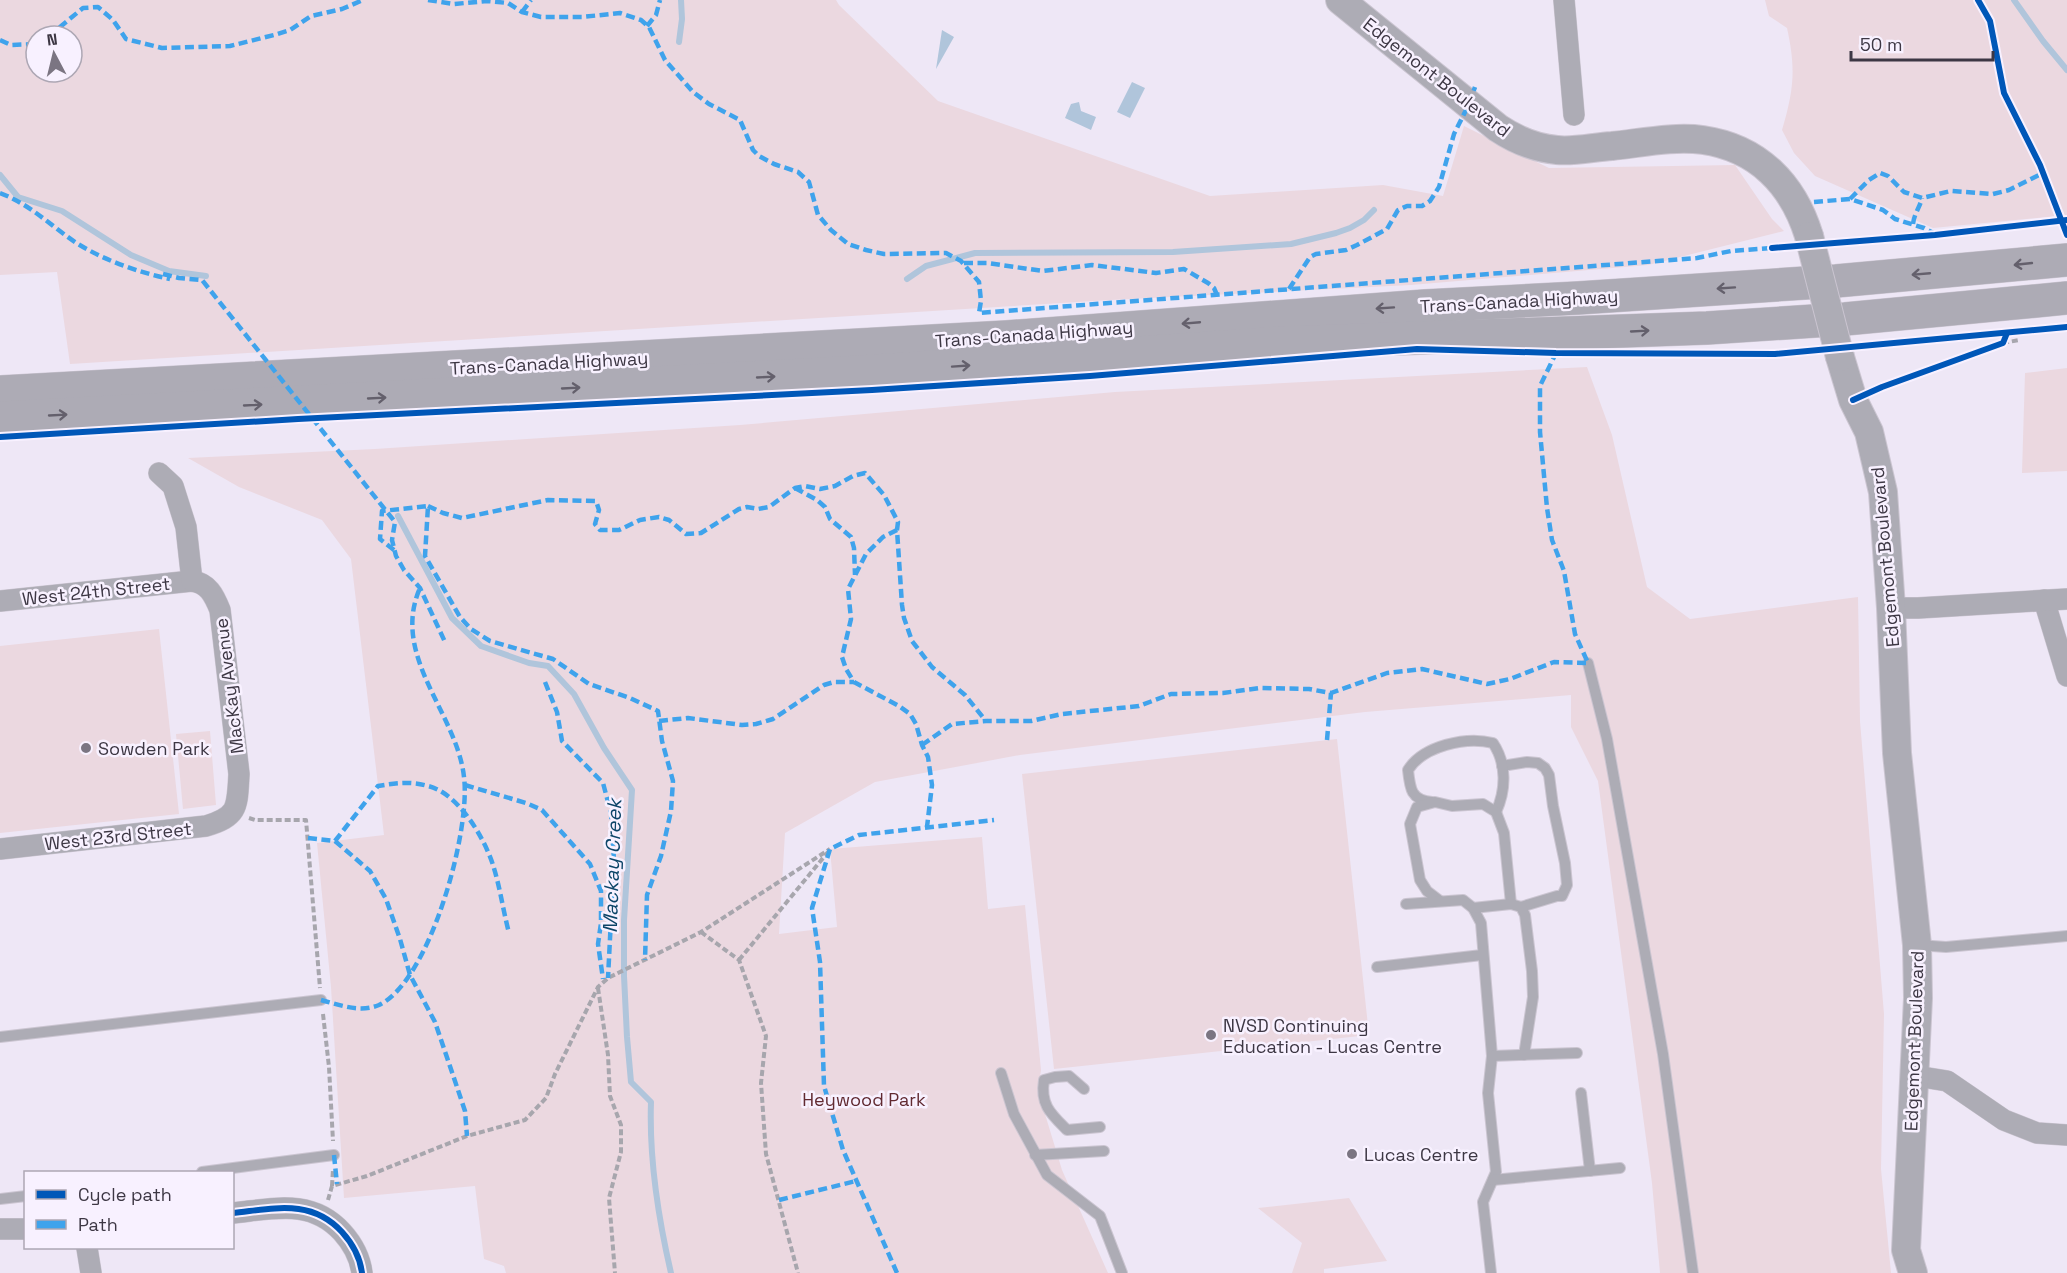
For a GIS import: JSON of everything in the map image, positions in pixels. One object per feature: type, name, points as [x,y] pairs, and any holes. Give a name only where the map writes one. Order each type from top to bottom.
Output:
[{"type":"highway","name":"Trans-Canada Highway","points":[[0,392],[859,346],[1402,307],[1715,289],[2067,260]]},
{"type":"highway","name":"Trans-Canada Highway","points":[[0,418],[860,372],[1279,343],[1707,328],[1845,319],[2006,319],[2067,300]]},
{"type":"street","name":"Edgemont Boulevard","points":[[1340,0],[1498,128],[1514,138],[1535,147],[1559,151],[1679,140],[1702,140],[1722,144],[1748,154],[1773,172],[1795,200],[1803,217],[1840,357],[1853,400],[1869,432],[1878,462],[1883,492],[1897,753],[1917,945],[1916,1076],[1906,1250],[1913,1273]]},
{"type":"street","points":[[1564,0],[1574,115]]},
{"type":"street","points":[[159,473],[173,486],[186,527],[192,581]]},
{"type":"street","name":"West 24th Street","points":[[0,601],[192,581]]},
{"type":"street","name":"MacKay Avenue","points":[[192,581],[201,582],[208,588],[220,610],[239,774],[238,797],[233,812]]},
{"type":"street","points":[[1891,608],[2067,599]]},
{"type":"street","points":[[2044,600],[2067,676]]},
{"type":"street","name":"West 23rd Street","points":[[0,849],[206,826],[222,821],[233,812]]},
{"type":"street","points":[[1916,1076],[1947,1081],[2004,1120],[2037,1133],[2067,1135]]},
{"type":"street","points":[[234,1213],[289,1208],[310,1211],[331,1222],[350,1241],[362,1273]]},
{"type":"street","points":[[0,1229],[24,1228]]},
{"type":"street","points":[[87,1249],[91,1273]]},
{"type":"lane","points":[[1588,663],[1607,739],[1663,1054],[1693,1273]]},
{"type":"lane","points":[[1496,812],[1502,799],[1504,781],[1500,753],[1493,743],[1484,741],[1435,747],[1414,760],[1408,770],[1413,793],[1420,801],[1452,806],[1483,804],[1496,812],[1504,833],[1516,906],[1525,915],[1533,997],[1524,1055]]},
{"type":"lane","points":[[1473,908],[1516,906],[1562,896],[1567,885],[1549,776],[1545,768],[1539,763],[1527,762],[1502,766]]},
{"type":"lane","points":[[1436,802],[1417,807],[1410,824],[1420,880],[1427,891],[1440,901]]},
{"type":"lane","points":[[1406,904],[1463,900],[1473,908],[1480,923],[1492,1056],[1488,1094],[1496,1172],[1483,1202],[1491,1273]]},
{"type":"lane","points":[[1917,945],[1946,947],[2067,936]]},
{"type":"lane","points":[[1377,968],[1482,955]]},
{"type":"lane","points":[[0,1037],[321,1000]]},
{"type":"lane","points":[[1492,1056],[1577,1053]]},
{"type":"lane","points":[[1001,1073],[1014,1114],[1047,1175],[1100,1216],[1122,1273]]},
{"type":"lane","points":[[1083,1089],[1069,1076],[1044,1080],[1042,1091],[1048,1112],[1067,1130],[1100,1127]]},
{"type":"lane","points":[[1581,1093],[1590,1171]]},
{"type":"lane","points":[[1035,1155],[1104,1151]]},
{"type":"lane","points":[[217,1171],[334,1155]]},
{"type":"lane","points":[[1493,1180],[1620,1168]]},
{"type":"lane","points":[[0,1199],[24,1196]]},
{"type":"path","points":[[2003,343],[2006,319]]},
{"type":"path","points":[[1993,347],[2019,340]]},
{"type":"path","points":[[233,812],[255,820],[306,820],[329,1067],[334,1155]]},
{"type":"path","points":[[331,1222],[332,1186],[367,1176],[467,1136],[525,1120],[546,1098],[555,1074],[598,987],[608,978],[701,932],[830,849],[739,960]]},
{"type":"path","points":[[701,932],[739,960],[766,1036],[761,1083],[766,1154],[798,1273]]},
{"type":"path","points":[[598,987],[608,1055],[610,1096],[621,1125],[621,1152],[609,1198],[615,1273]]},
{"type":"green space","points":[[0,0],[836,0],[938,101],[1210,196],[1383,185],[1443,196],[1464,126],[1549,168],[1735,165],[1772,219],[1784,231],[1648,265],[1411,285],[1110,300],[70,364],[57,272],[0,275]]},
{"type":"green space","points":[[1765,0],[2067,0],[2067,215],[1933,228],[1815,176],[1794,153],[1782,130],[1791,91],[1792,55],[1787,28],[1769,16]]},
{"type":"green space","name":"Heywood Park","points":[[1587,367],[1612,435],[1647,587],[1690,619],[1858,597],[1860,721],[1884,1014],[1881,1169],[1891,1273],[1660,1273],[1652,1183],[1598,781],[1571,727],[1571,695],[1365,712],[1020,755],[875,782],[785,833],[779,934],[837,927],[830,849],[982,837],[988,909],[1025,905],[1041,1070],[1038,1091],[1062,1170],[1108,1273],[506,1273],[504,1266],[484,1259],[475,1186],[344,1198],[331,987],[317,843],[384,835],[351,559],[322,520],[239,487],[188,458],[375,449],[740,425],[1115,392]]},
{"type":"green space","points":[[2067,368],[2067,471],[2022,473],[2025,373]]},
{"type":"green space","name":"Sowden Park","points":[[159,629],[179,814],[0,833],[0,646]]},
{"type":"green space","points":[[210,731],[216,805],[183,809],[176,734]]},
{"type":"green space","points":[[1337,739],[1369,1035],[1054,1069],[1022,774]]},
{"type":"green space","points":[[1349,1198],[1387,1261],[1324,1269],[1324,1273],[1292,1273],[1302,1243],[1258,1208]]},
{"type":"water","points":[[942,30],[954,37],[936,69]]},
{"type":"water","points":[[1132,82],[1145,88],[1130,118],[1117,112]]},
{"type":"water","points":[[1079,102],[1081,111],[1096,117],[1091,130],[1065,118],[1071,104]]},
{"type":"waterway","points":[[679,42],[682,19],[681,0]]},
{"type":"waterway","points":[[2014,0],[2067,70]]},
{"type":"waterway","name":"Mackay Creek","points":[[0,175],[18,197],[62,211],[131,255],[169,271],[206,276]]},
{"type":"waterway","points":[[907,279],[926,266],[975,253],[1173,252],[1291,244],[1350,228],[1364,220],[1374,210]]},
{"type":"waterway","name":"Mackay Creek","points":[[398,516],[452,618],[481,646],[529,663],[548,666],[574,694],[604,748],[632,790],[624,920],[627,1037],[631,1082],[651,1102],[651,1145],[655,1188],[671,1273]]},
{"type":"marked path","points":[[64,24],[83,8],[98,7],[113,20],[126,39],[162,48],[230,46],[290,30],[311,16],[342,9],[363,0]]},
{"type":"marked path","points":[[428,0],[454,4],[487,1],[508,3],[522,12],[541,17],[582,17],[620,13],[641,20],[649,27],[665,60],[693,92],[709,104],[740,120],[753,150],[759,156],[798,172],[809,182],[818,215],[831,230],[848,244],[866,250],[884,254],[946,253],[961,261],[979,282],[981,301],[979,313],[1697,258],[1731,251],[1772,248]]},
{"type":"marked path","points":[[522,12],[531,0]]},
{"type":"marked path","points":[[647,26],[656,15],[660,0]]},
{"type":"marked path","points":[[0,40],[11,45],[24,44]]},
{"type":"marked path","points":[[1289,289],[1310,257],[1346,250],[1357,245],[1387,229],[1398,210],[1407,206],[1422,206],[1430,201],[1439,187],[1454,134],[1475,87]]},
{"type":"marked path","points":[[1850,199],[1869,180],[1880,173],[1888,176],[1904,192],[1922,198],[1951,191],[1993,194],[2009,190],[2043,173]]},
{"type":"marked path","points":[[0,193],[31,209],[78,244],[100,256],[170,279]]},
{"type":"marked path","points":[[1913,224],[1922,198]]},
{"type":"marked path","points":[[1814,202],[1850,199],[1883,210],[1895,219],[1935,234]]},
{"type":"marked path","points":[[964,263],[987,263],[1043,271],[1092,265],[1156,273],[1184,269],[1208,283],[1217,295]]},
{"type":"marked path","points":[[163,274],[202,280],[395,522],[392,540],[396,556],[404,570],[420,588],[445,642]]},
{"type":"marked path","points":[[922,745],[952,724],[1031,721],[1062,714],[1139,706],[1171,694],[1223,693],[1260,688],[1309,689],[1331,693],[1387,673],[1422,669],[1487,684],[1510,679],[1554,662],[1588,663],[1575,634],[1564,571],[1552,540],[1547,508],[1540,432],[1540,386],[1556,353]]},
{"type":"marked path","points":[[428,506],[462,518],[548,500],[596,501],[599,510],[595,524],[600,530],[619,530],[640,520],[659,517],[669,520],[686,534],[701,533],[739,509],[769,507],[795,488],[805,486],[820,489],[835,486],[853,476],[865,473],[884,495],[898,522],[902,605],[912,641],[932,667],[965,695],[986,721]]},
{"type":"marked path","points":[[795,488],[817,500],[825,507],[830,519],[851,537],[854,548],[855,575]]},
{"type":"marked path","points":[[394,550],[380,539],[382,511],[428,506],[425,556],[460,617],[471,629],[490,641],[553,659],[589,684],[630,698],[658,711],[662,741],[673,781],[671,811],[661,856],[647,895],[645,960]]},
{"type":"marked path","points":[[897,530],[883,537],[866,554],[848,589],[851,619],[842,657],[854,682],[899,706],[910,714],[916,724],[928,757],[932,785],[927,827]]},
{"type":"marked path","points":[[321,1000],[365,1008],[379,1005],[398,991],[415,967],[430,937],[454,867],[461,832],[464,777],[459,753],[428,684],[413,637],[413,613],[420,588]]},
{"type":"marked path","points":[[545,682],[557,712],[562,741],[603,783],[611,813],[614,860],[608,978]]},
{"type":"marked path","points":[[659,721],[688,718],[742,725],[756,724],[773,719],[824,685],[834,682],[854,682]]},
{"type":"marked path","points":[[1327,740],[1331,693]]},
{"type":"marked path","points":[[308,838],[335,841],[378,786],[409,783],[422,784],[439,790],[450,797],[468,818],[489,854],[509,933]]},
{"type":"marked path","points":[[465,785],[542,810],[590,864],[601,891],[601,923],[598,944],[603,979]]},
{"type":"marked path","points":[[897,1273],[843,1150],[824,1086],[820,962],[812,908],[830,849],[859,835],[994,820]]},
{"type":"marked path","points":[[335,841],[370,871],[386,899],[410,975],[435,1022],[465,1111],[467,1136]]},
{"type":"marked path","points":[[334,1155],[337,1184]]},
{"type":"marked path","points":[[779,1200],[856,1181]]},
{"type":"cycle path","points":[[1978,0],[1990,21],[2004,93],[2040,165],[2067,235]]},
{"type":"cycle path","points":[[1772,248],[1935,235],[2067,220]]},
{"type":"cycle path","points":[[0,437],[298,419],[872,390],[1090,376],[1417,349],[1556,353],[1775,354],[2067,327]]},
{"type":"cycle path","points":[[1853,400],[1882,387],[2003,343],[2007,333]]},
{"type":"cycle path","points":[[234,1213],[291,1208],[318,1214],[330,1221],[346,1236],[357,1256],[362,1273]]},
{"type":"place","name":"Sowden Park","points":[[86,748]]},
{"type":"place","name":"NVSD Continuing Education - Lucas Centre","points":[[1211,1035]]},
{"type":"place","name":"Lucas Centre","points":[[1352,1154]]}]
